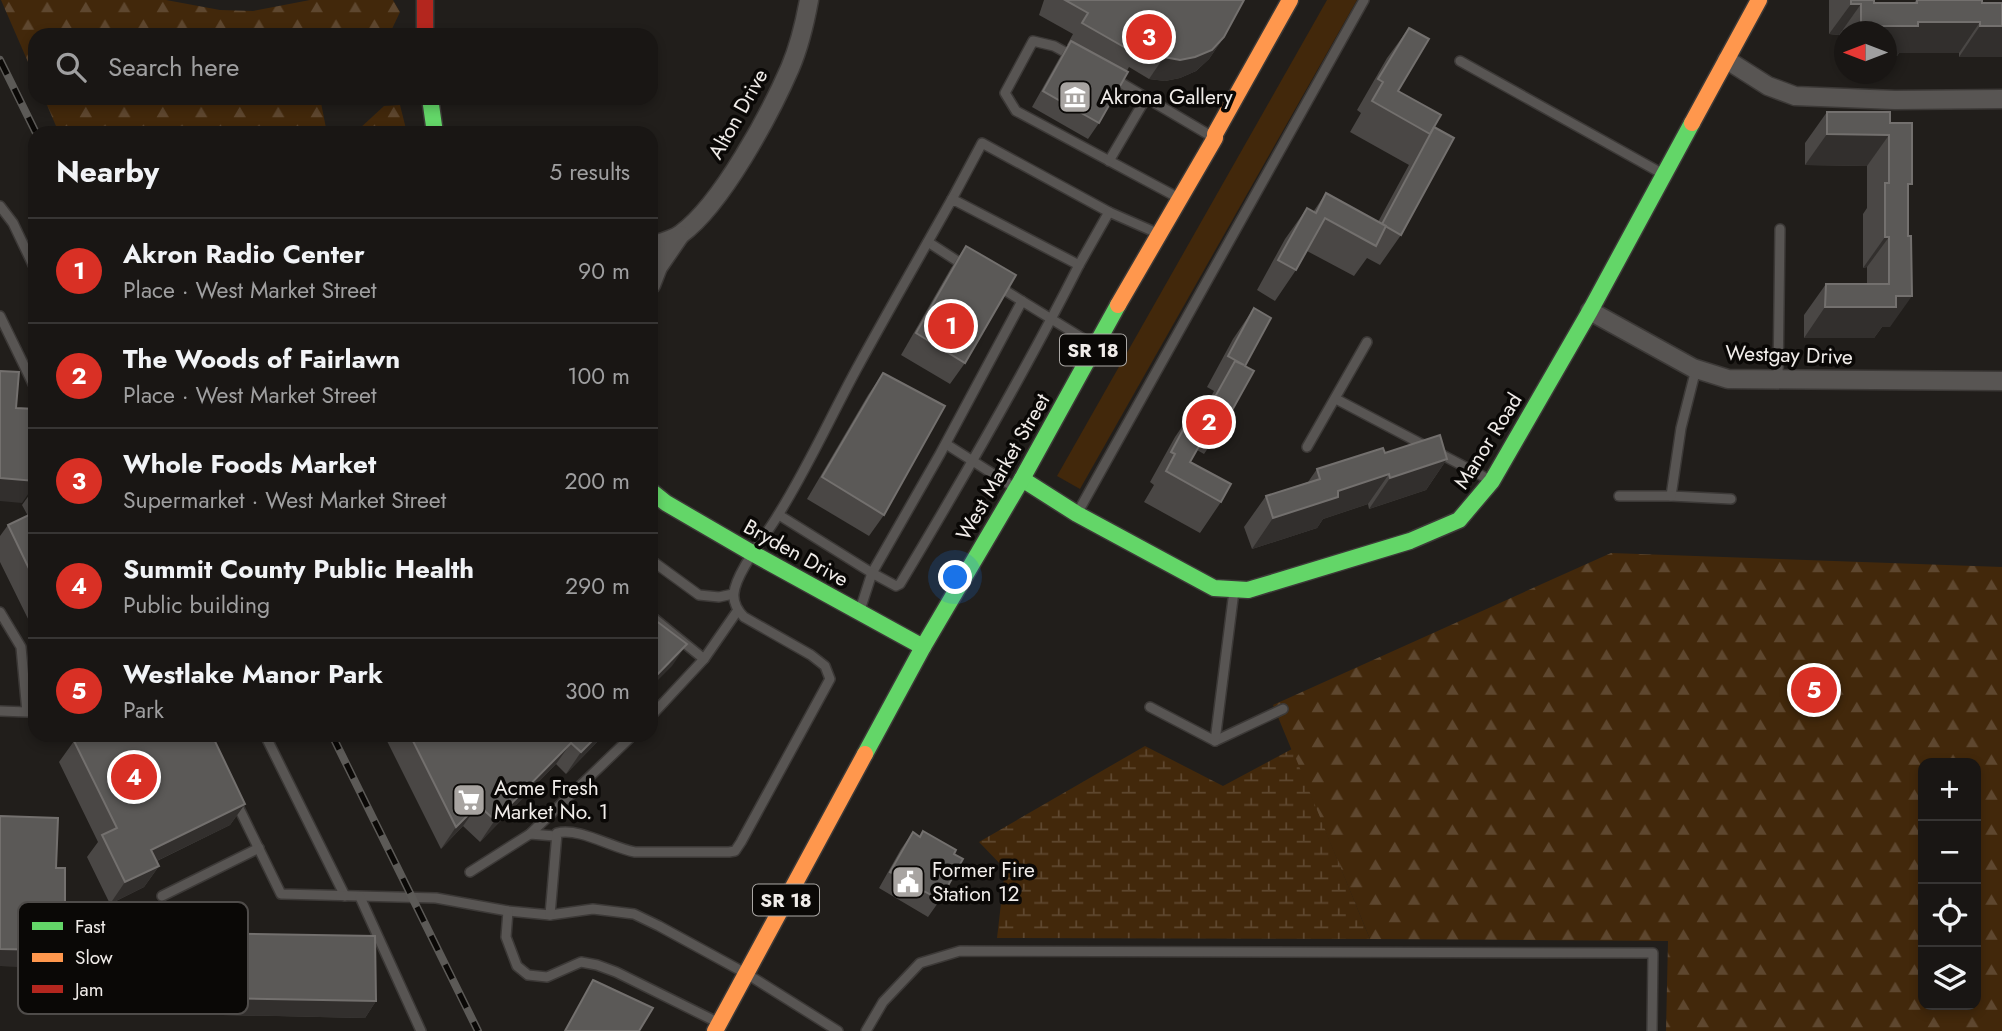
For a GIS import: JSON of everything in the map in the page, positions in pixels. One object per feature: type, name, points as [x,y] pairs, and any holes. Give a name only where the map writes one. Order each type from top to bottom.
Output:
[{"type":"street","points":[[425,0],[425,28]]},
{"type":"street","name":"Alton Drive","points":[[658,267],[680,235],[713,200],[762,123],[791,66],[809,0]]},
{"type":"street","name":"West Market Street","points":[[717,1027],[923,647],[1020,484],[1290,0]]},
{"type":"street","name":"Manor Road","points":[[1020,484],[1214,589],[1248,590],[1410,541],[1459,520],[1492,481],[1590,311],[1759,0]]},
{"type":"street","points":[[1727,60],[1768,86],[1795,96],[1895,100],[2002,99]]},
{"type":"street","points":[[431,105],[434,126]]},
{"type":"street","name":"Alton Drive","points":[[658,243],[680,235]]},
{"type":"street","name":"Westgay Drive","points":[[1590,311],[1696,369],[1728,379],[2002,381]]},
{"type":"street","name":"Bryden Drive","points":[[658,497],[752,553],[923,647]]},
{"type":"lane","points":[[1077,514],[1364,0]]},
{"type":"lane","points":[[1083,61],[1054,46],[1033,41],[1005,93],[1016,111],[1180,199]]},
{"type":"lane","points":[[1460,61],[1664,175]]},
{"type":"lane","points":[[1103,72],[1215,138]]},
{"type":"lane","points":[[1109,161],[1146,98]]},
{"type":"lane","points":[[550,915],[555,836],[562,831],[635,852],[735,851],[741,842],[830,679],[830,673],[810,655],[744,617],[738,610],[733,594],[752,553],[779,515],[982,143],[1109,212],[1160,234]]},
{"type":"lane","points":[[953,199],[1079,264]]},
{"type":"lane","points":[[0,206],[13,223],[28,254]]},
{"type":"lane","points":[[779,515],[891,585],[900,584],[973,461],[1109,212]]},
{"type":"lane","points":[[1778,380],[1780,229]]},
{"type":"lane","points":[[928,242],[975,272]]},
{"type":"lane","points":[[987,279],[1095,346]]},
{"type":"lane","points":[[859,612],[872,573],[946,444],[1022,301]]},
{"type":"lane","points":[[2,322],[28,373]]},
{"type":"lane","points":[[1307,447],[1367,342]]},
{"type":"lane","points":[[1671,496],[1681,428],[1696,369]]},
{"type":"lane","points":[[1336,399],[1492,481]]},
{"type":"lane","points":[[946,444],[973,461],[1020,484]]},
{"type":"lane","points":[[1619,496],[1731,499]]},
{"type":"lane","points":[[658,565],[699,595],[719,597],[733,594]]},
{"type":"lane","points":[[1215,741],[1234,589]]},
{"type":"lane","points":[[658,708],[704,659],[738,610]]},
{"type":"lane","points":[[0,612],[22,647],[27,712],[0,711]]},
{"type":"lane","points":[[658,622],[704,659]]},
{"type":"lane","points":[[1150,707],[1215,741]]},
{"type":"lane","points":[[1215,741],[1283,709]]},
{"type":"lane","points":[[268,742],[345,897]]},
{"type":"lane","points":[[470,872],[530,834],[626,742]]},
{"type":"lane","points":[[228,785],[281,894],[436,898],[508,911],[550,915],[593,909],[634,914],[747,974],[838,1031]]},
{"type":"lane","points":[[530,834],[555,836]]},
{"type":"lane","points":[[162,896],[259,848]]},
{"type":"lane","points":[[360,897],[421,1031]]},
{"type":"lane","points":[[508,911],[506,937],[517,966],[528,975],[547,977],[581,962],[597,965],[616,972],[717,1027]]},
{"type":"lane","points":[[866,1031],[883,1002],[920,963],[960,951],[1180,951],[1653,953],[1652,1031]]},
{"type":"green space","points":[[1,0],[166,0],[220,10],[253,11],[310,0],[393,0],[400,12],[392,28],[28,28],[28,62]]},
{"type":"green space","points":[[1327,0],[1357,0],[1080,489],[1057,476]]},
{"type":"green space","points":[[47,105],[321,105],[326,126],[56,126]]},
{"type":"green space","points":[[400,105],[405,126],[362,126],[384,106]]},
{"type":"green space","points":[[1611,553],[2002,567],[2002,1031],[1666,1031],[1668,941],[1370,939],[1273,705]]},
{"type":"green space","points":[[1145,746],[1223,786],[1292,749],[1370,939],[997,938],[1005,869],[979,842]]},
{"type":"building","points":[[1065,0],[1244,0],[1224,37],[1212,50],[1180,60],[1164,57],[1144,45],[1138,55],[1082,23],[1088,13]]},
{"type":"building","points":[[1851,0],[1917,3],[1917,0],[1982,0],[1982,3],[2002,3],[2002,26],[1980,26],[1980,22],[1918,22],[1918,26],[1897,26],[1897,21],[1861,21],[1861,4],[1851,4]]},
{"type":"building","points":[[1409,28],[1429,39],[1398,91],[1441,115],[1430,134],[1372,101],[1383,82],[1378,79]]},
{"type":"building","name":"Akrona Gallery","points":[[1071,41],[1128,72],[1099,123],[1043,91]]},
{"type":"building","points":[[1827,112],[1890,112],[1890,123],[1912,123],[1912,184],[1908,184],[1908,236],[1911,236],[1912,296],[1896,296],[1896,307],[1825,307],[1826,284],[1889,284],[1889,237],[1885,237],[1885,183],[1889,183],[1889,135],[1827,134]]},
{"type":"building","points":[[1434,127],[1454,138],[1401,235],[1382,224]]},
{"type":"building","points":[[1326,193],[1386,226],[1376,246],[1325,218],[1296,270],[1278,260],[1307,208],[1316,213]]},
{"type":"building","points":[[966,246],[1016,275],[965,363],[916,333]]},
{"type":"building","points":[[1254,308],[1271,318],[1245,366],[1254,371],[1225,423],[1206,413],[1235,361],[1244,365],[1228,356]]},
{"type":"building","points":[[0,371],[19,372],[16,408],[28,409],[28,480],[0,478]]},
{"type":"building","points":[[883,373],[945,406],[884,515],[822,477]]},
{"type":"building","points":[[1196,406],[1215,418],[1190,462],[1231,484],[1221,502],[1166,471],[1175,454],[1171,452]]},
{"type":"building","points":[[1440,435],[1447,459],[1390,478],[1389,474],[1338,491],[1338,497],[1273,518],[1266,496],[1320,479],[1317,469],[1383,448],[1385,453]]},
{"type":"building","points":[[28,515],[28,566],[8,525]]},
{"type":"building","points":[[658,622],[687,644],[658,674]]},
{"type":"building","points":[[74,742],[215,742],[245,804],[151,850],[159,866],[125,882],[102,835],[117,828]]},
{"type":"building","points":[[414,742],[591,742],[581,752],[571,743],[495,820],[478,805],[456,827]]},
{"type":"building","points":[[0,816],[58,818],[56,868],[65,868],[65,902],[18,902],[18,949],[0,949]]},
{"type":"building","points":[[923,831],[956,850],[954,854],[963,859],[940,900],[890,872],[913,832],[920,837]]},
{"type":"building","points":[[248,934],[375,936],[376,1001],[248,999]]},
{"type":"building","points":[[593,980],[653,1008],[639,1031],[565,1031]]},
{"type":"railway","points":[[0,60],[33,126]]},
{"type":"railway","points":[[335,742],[478,1031]]},
{"type":"traffic: fast","points":[[431,105],[434,126]]},
{"type":"traffic: fast","points":[[1022,479],[1077,514],[1214,588],[1248,590],[1410,541],[1459,520],[1492,481],[1590,311],[1692,123]]},
{"type":"traffic: fast","points":[[865,754],[1118,305]]},
{"type":"traffic: fast","points":[[658,497],[752,553],[923,647]]},
{"type":"traffic: slow","points":[[1118,305],[1215,138],[1290,0]]},
{"type":"traffic: slow","points":[[1692,123],[1759,0]]},
{"type":"traffic: slow","points":[[715,1031],[865,754]]},
{"type":"traffic: jam","points":[[425,0],[425,28]]},
{"type":"place","name":"Whole Foods Market","points":[[1149,37]]},
{"type":"place","name":"Akrona Gallery","points":[[1075,97]]},
{"type":"place","name":"Akron Radio Center","points":[[951,326]]},
{"type":"place","name":"The Woods of Fairlawn","points":[[1209,422]]},
{"type":"place","name":"Westlake Manor Park","points":[[1814,690]]},
{"type":"place","name":"Summit County Public Health","points":[[134,777]]},
{"type":"place","name":"Acme Fresh Market No. 1","points":[[469,800]]},
{"type":"place","name":"Former Fire Station 12","points":[[908,882]]}]
